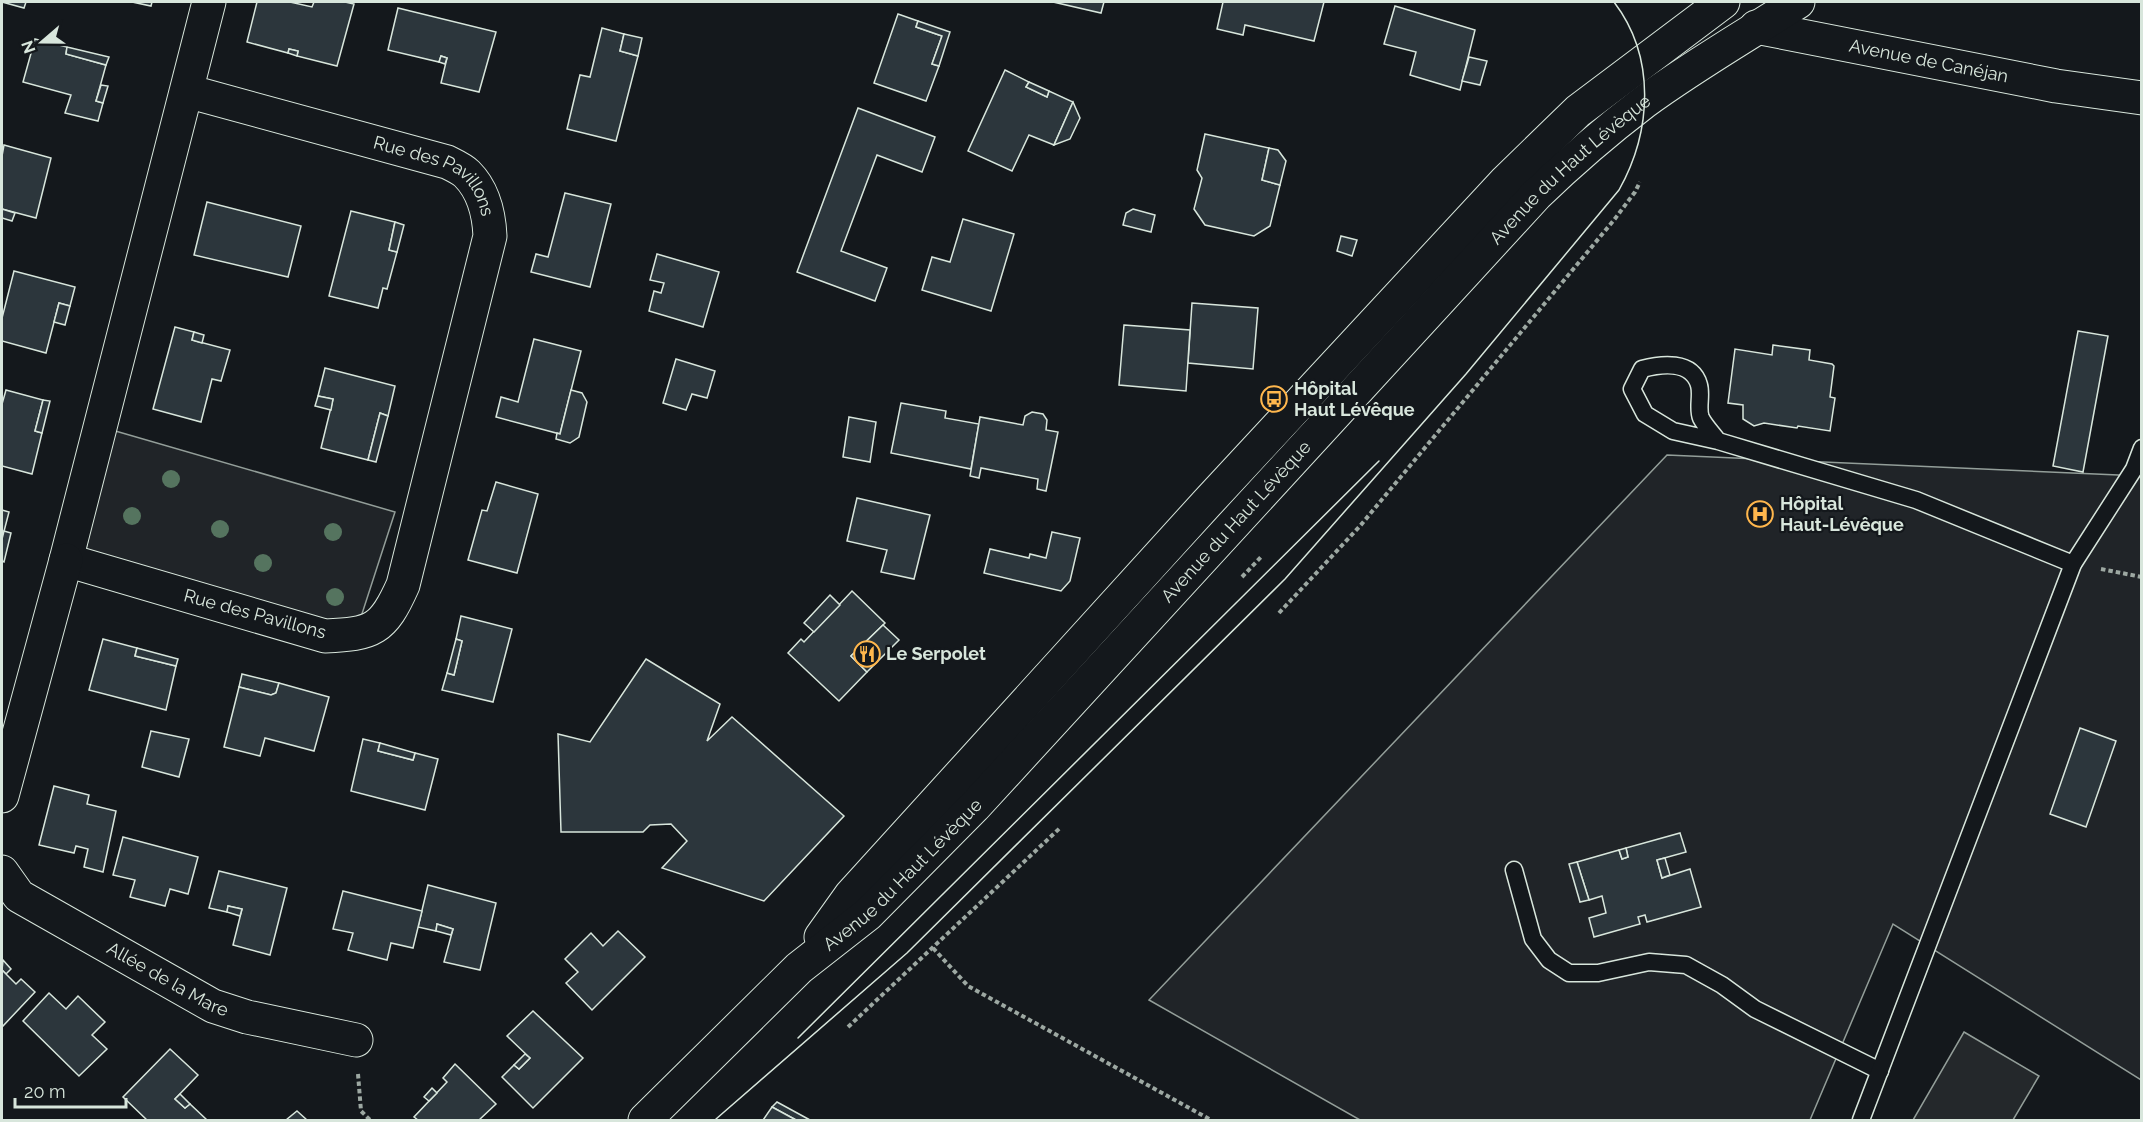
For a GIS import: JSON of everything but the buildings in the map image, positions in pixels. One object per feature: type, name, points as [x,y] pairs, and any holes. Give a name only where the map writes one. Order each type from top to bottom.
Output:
[{"type":"main road","points":[[2,796],[66,560],[209,2]]},
{"type":"main road","name":"Avenue du Haut Lévèque","points":[[799,968],[858,886],[1207,503],[1506,181],[1578,111],[1723,2]]},
{"type":"main road","name":"Avenue de Canéjan","points":[[1723,2],[1756,27],[2055,86],[2142,98]]},
{"type":"main road","name":"Avenue du Haut Lévèque","points":[[645,1120],[799,968],[868,914],[974,807],[1536,195],[1574,159],[1645,102],[1756,27],[1798,2]]},
{"type":"main road","name":"Rue des Pavillons","points":[[66,560],[325,636],[351,635],[374,628],[391,611],[403,585],[490,236],[489,213],[480,191],[466,173],[447,162],[187,91]]},
{"type":"main road","name":"Allée de la Mare","points":[[2,872],[20,896],[213,1006],[247,1017],[356,1040]]},
{"type":"lane","points":[[1718,441],[1700,417],[1699,385],[1694,375],[1680,366],[1660,364],[1642,369],[1632,389],[1645,414],[1673,431],[1718,441],[1916,500],[2073,564]]},
{"type":"lane","points":[[1861,1120],[2073,564],[2134,469],[2142,448]]},
{"type":"lane","points":[[1514,870],[1533,939],[1549,960],[1569,973],[1598,973],[1649,962],[1686,965],[1722,985],[1755,1009],[1880,1071]]},
{"type":"path","points":[[1279,613],[1360,526],[1614,220],[1640,182]]},
{"type":"path","points":[[1242,577],[1262,556]]},
{"type":"path","points":[[2073,564],[2142,577]]},
{"type":"path","points":[[848,1027],[1061,827]]},
{"type":"path","points":[[933,948],[968,987],[1211,1120]]},
{"type":"path","points":[[356,1040],[361,1111],[370,1120]]},
{"type":"shaded area","points":[[112,430],[395,512],[360,620],[346,627],[85,554]]},
{"type":"shaded area","points":[[1667,455],[2141,476],[2141,1080],[1893,924],[1810,1120],[1360,1120],[1149,1000]]},
{"type":"shaded area","points":[[1964,1032],[2039,1076],[2013,1120],[1913,1120]]},
{"type":"tram line","points":[[716,1119],[907,953],[1285,579],[1466,374],[1619,190],[1638,143],[1645,94],[1643,70],[1637,46],[1628,23],[1614,2]]},
{"type":"tram line","points":[[798,1038],[1379,461]]},
{"type":"place","name":"Hôpital Haut Lévêque","points":[[1274,399]]},
{"type":"place","name":"Hôpital Haut-Lévêque","points":[[1760,514]]},
{"type":"place","name":"Le Serpolet","points":[[867,654]]}]
